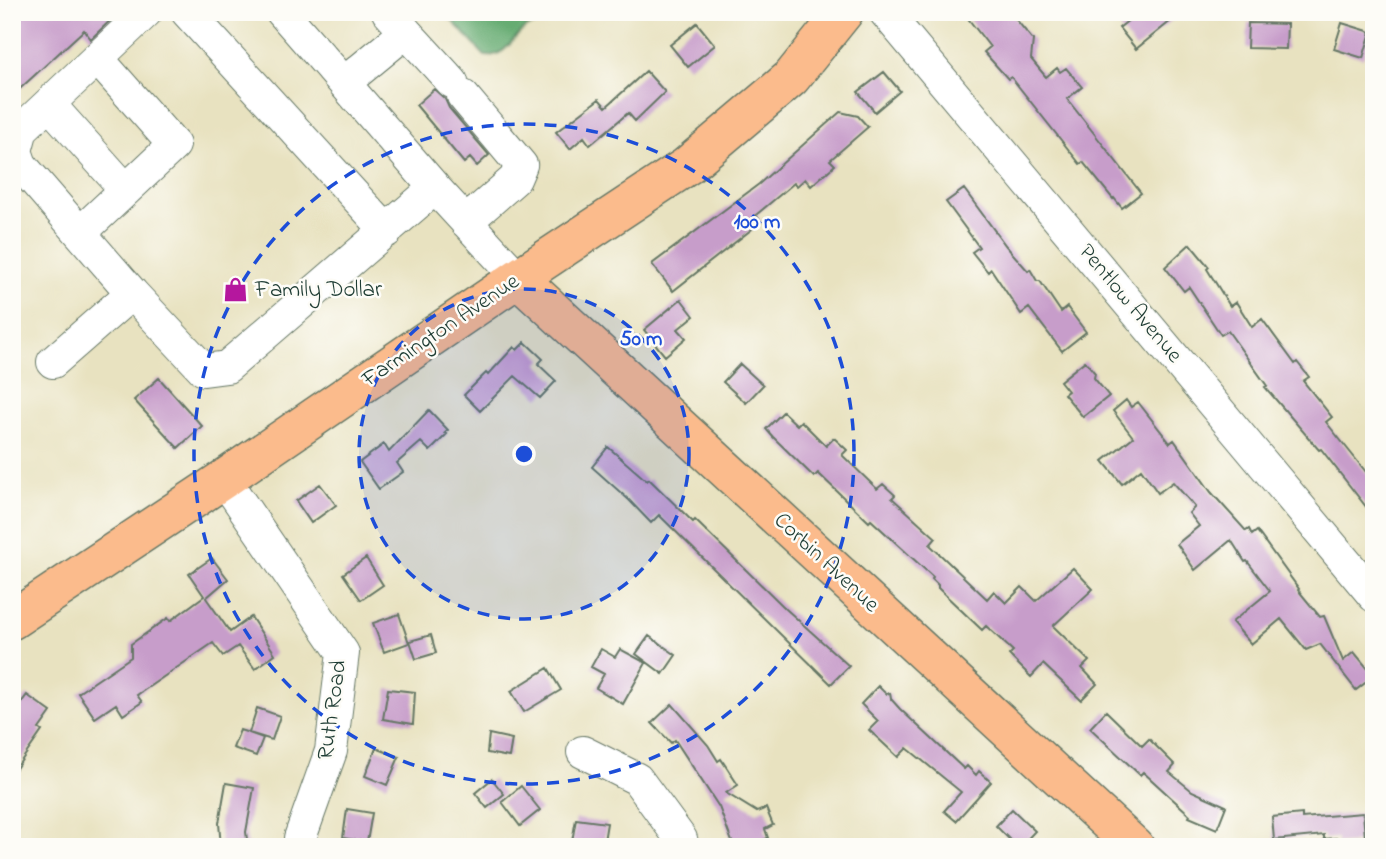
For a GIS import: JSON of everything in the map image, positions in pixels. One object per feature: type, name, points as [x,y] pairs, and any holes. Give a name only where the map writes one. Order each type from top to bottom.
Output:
[{"type":"main road","name":"Farmington Avenue","points":[[12,620],[224,480],[517,278],[687,166],[791,78],[844,12]]},
{"type":"main road","name":"Corbin Avenue","points":[[517,278],[1135,847]]},
{"type":"street","points":[[146,12],[22,129],[16,150],[21,165],[132,293],[204,370],[227,367],[435,188]]},
{"type":"street","points":[[187,12],[387,231]]},
{"type":"street","points":[[282,12],[517,278]]},
{"type":"street","name":"Pentlow Avenue","points":[[886,12],[1374,596]]},
{"type":"street","points":[[344,83],[397,22],[458,89],[521,165],[515,179],[467,222]]},
{"type":"street","points":[[81,232],[174,145],[97,58]]},
{"type":"street","points":[[49,104],[126,190]]},
{"type":"street","points":[[53,362],[132,293]]},
{"type":"street","name":"Ruth Road","points":[[224,480],[343,653],[331,751],[300,838],[302,847]]},
{"type":"street","points":[[583,752],[637,779],[681,839],[683,847]]},
{"type":"green space","points":[[444,12],[568,12],[528,27],[500,53],[485,56]]},
{"type":"building","points":[[12,12],[119,12],[91,39],[84,30],[12,96]]},
{"type":"building","points":[[963,12],[1010,12],[1033,40],[1031,59],[1046,77],[1057,68],[1060,72],[1066,68],[1082,87],[1067,99],[1141,193],[1122,208],[1113,199],[1083,162],[1080,164],[1011,77],[1008,79],[984,52],[990,47]]},
{"type":"building","points":[[1139,12],[1182,12],[1136,49],[1119,28]]},
{"type":"building","points":[[697,23],[715,45],[688,67],[670,45]]},
{"type":"building","points":[[1248,23],[1287,24],[1286,49],[1247,48]]},
{"type":"building","points":[[1342,23],[1371,32],[1363,58],[1334,49]]},
{"type":"building","points":[[646,71],[665,92],[635,121],[628,113],[590,145],[584,137],[570,149],[556,132],[599,99],[606,107]]},
{"type":"building","points":[[884,72],[900,91],[875,112],[858,92]]},
{"type":"building","points":[[434,89],[489,155],[477,166],[470,158],[464,163],[416,105]]},
{"type":"building","points":[[840,112],[858,116],[868,127],[830,160],[835,165],[811,186],[805,179],[797,186],[794,183],[756,215],[761,222],[673,291],[652,264],[759,184]]},
{"type":"building","points":[[964,189],[1006,246],[1028,271],[1030,269],[1037,281],[1040,281],[1061,312],[1067,307],[1086,332],[1062,351],[1029,308],[1021,314],[991,269],[988,272],[972,252],[979,247],[946,202]]},
{"type":"building","points":[[1190,244],[1209,267],[1207,269],[1230,306],[1236,302],[1252,327],[1262,319],[1295,364],[1297,362],[1309,377],[1303,381],[1332,417],[1326,422],[1374,482],[1374,517],[1321,449],[1319,450],[1265,387],[1267,386],[1228,331],[1221,335],[1189,287],[1184,291],[1165,267]]},
{"type":"building","points":[[681,299],[694,316],[678,329],[686,338],[665,356],[644,330]]},
{"type":"building","points":[[525,342],[543,359],[538,364],[556,381],[540,398],[515,376],[480,411],[464,395],[486,373],[488,375],[514,347],[517,350]]},
{"type":"building","points":[[1085,361],[1095,373],[1094,378],[1109,396],[1083,417],[1064,394],[1068,391],[1060,381]]},
{"type":"building","points":[[740,364],[763,385],[746,403],[723,382]]},
{"type":"building","points":[[159,378],[202,426],[178,448],[134,400]]},
{"type":"building","points":[[1126,400],[1131,407],[1138,402],[1170,443],[1174,440],[1211,492],[1246,531],[1249,529],[1252,535],[1257,531],[1298,590],[1320,617],[1324,616],[1343,661],[1354,652],[1374,676],[1356,690],[1320,644],[1306,650],[1281,619],[1251,644],[1232,622],[1270,591],[1247,561],[1245,562],[1231,540],[1195,570],[1177,544],[1199,526],[1189,513],[1195,507],[1173,482],[1158,493],[1141,469],[1122,484],[1103,461],[1133,437],[1113,411]]},
{"type":"building","points":[[429,410],[448,430],[445,433],[447,434],[430,451],[421,442],[397,463],[403,472],[379,489],[360,462],[384,444],[389,452]]},
{"type":"building","points":[[783,412],[797,425],[801,421],[826,446],[834,438],[847,450],[842,455],[877,489],[883,484],[895,495],[892,498],[936,538],[930,545],[987,599],[994,591],[1006,603],[1022,587],[1036,601],[1073,568],[1093,589],[1053,626],[1089,661],[1082,668],[1097,684],[1081,700],[1043,664],[1031,677],[1009,655],[1013,651],[986,626],[982,630],[938,588],[933,577],[871,520],[869,522],[818,473],[814,477],[773,437],[766,429]]},
{"type":"building","points":[[608,447],[647,481],[649,479],[693,522],[695,520],[849,666],[831,684],[659,515],[651,523],[592,467]]},
{"type":"building","points":[[320,484],[336,505],[311,523],[296,501]]},
{"type":"building","points":[[212,558],[228,579],[206,598],[230,632],[251,617],[275,654],[255,669],[238,646],[223,656],[213,643],[137,695],[142,702],[123,715],[116,704],[95,718],[78,693],[131,657],[131,644],[168,618],[170,621],[204,596],[189,574]]},
{"type":"building","points":[[366,558],[383,585],[361,600],[343,574]]},
{"type":"building","points":[[399,614],[409,643],[384,652],[373,623]]},
{"type":"building","points":[[431,635],[436,653],[416,659],[410,641]]},
{"type":"building","points":[[649,636],[676,655],[663,674],[636,654]]},
{"type":"building","points":[[601,649],[615,657],[620,649],[646,663],[623,704],[596,688],[604,674],[591,667]]},
{"type":"building","points":[[548,668],[561,690],[524,712],[511,691]]},
{"type":"building","points":[[878,686],[886,694],[890,693],[891,699],[900,709],[964,769],[967,766],[976,775],[979,771],[991,782],[956,821],[944,811],[961,792],[907,748],[898,757],[869,730],[878,721],[861,704]]},
{"type":"building","points":[[388,689],[415,692],[413,724],[383,719]]},
{"type":"building","points":[[27,695],[51,712],[39,729],[42,731],[12,774],[12,715]]},
{"type":"building","points":[[672,704],[708,745],[718,761],[721,759],[738,785],[726,793],[757,812],[766,808],[773,825],[765,829],[768,838],[748,847],[734,847],[719,807],[675,740],[671,743],[652,723]]},
{"type":"building","points":[[257,708],[280,716],[272,740],[249,733]]},
{"type":"building","points":[[1106,711],[1142,746],[1149,739],[1175,765],[1169,772],[1192,791],[1226,806],[1217,829],[1189,817],[1190,815],[1143,772],[1140,775],[1090,728]]},
{"type":"building","points":[[240,730],[263,738],[256,756],[233,748]]},
{"type":"building","points":[[489,734],[512,739],[509,757],[487,753]]},
{"type":"building","points":[[376,748],[399,757],[387,785],[365,776]]},
{"type":"building","points":[[492,779],[504,794],[487,808],[475,793]]},
{"type":"building","points":[[226,783],[254,788],[246,832],[248,847],[221,847],[219,823]]},
{"type":"building","points":[[521,786],[540,810],[520,826],[502,802]]},
{"type":"building","points":[[347,809],[372,813],[367,842],[343,838]]},
{"type":"building","points":[[1012,809],[1035,831],[1020,847],[996,826]]},
{"type":"building","points":[[1363,813],[1365,837],[1358,837],[1359,842],[1337,844],[1337,838],[1324,839],[1324,835],[1274,840],[1272,817],[1302,814],[1302,818]]},
{"type":"building","points":[[576,819],[607,823],[603,847],[571,847]]},
{"type":"place","name":"Family Dollar","points":[[235,290]]}]
